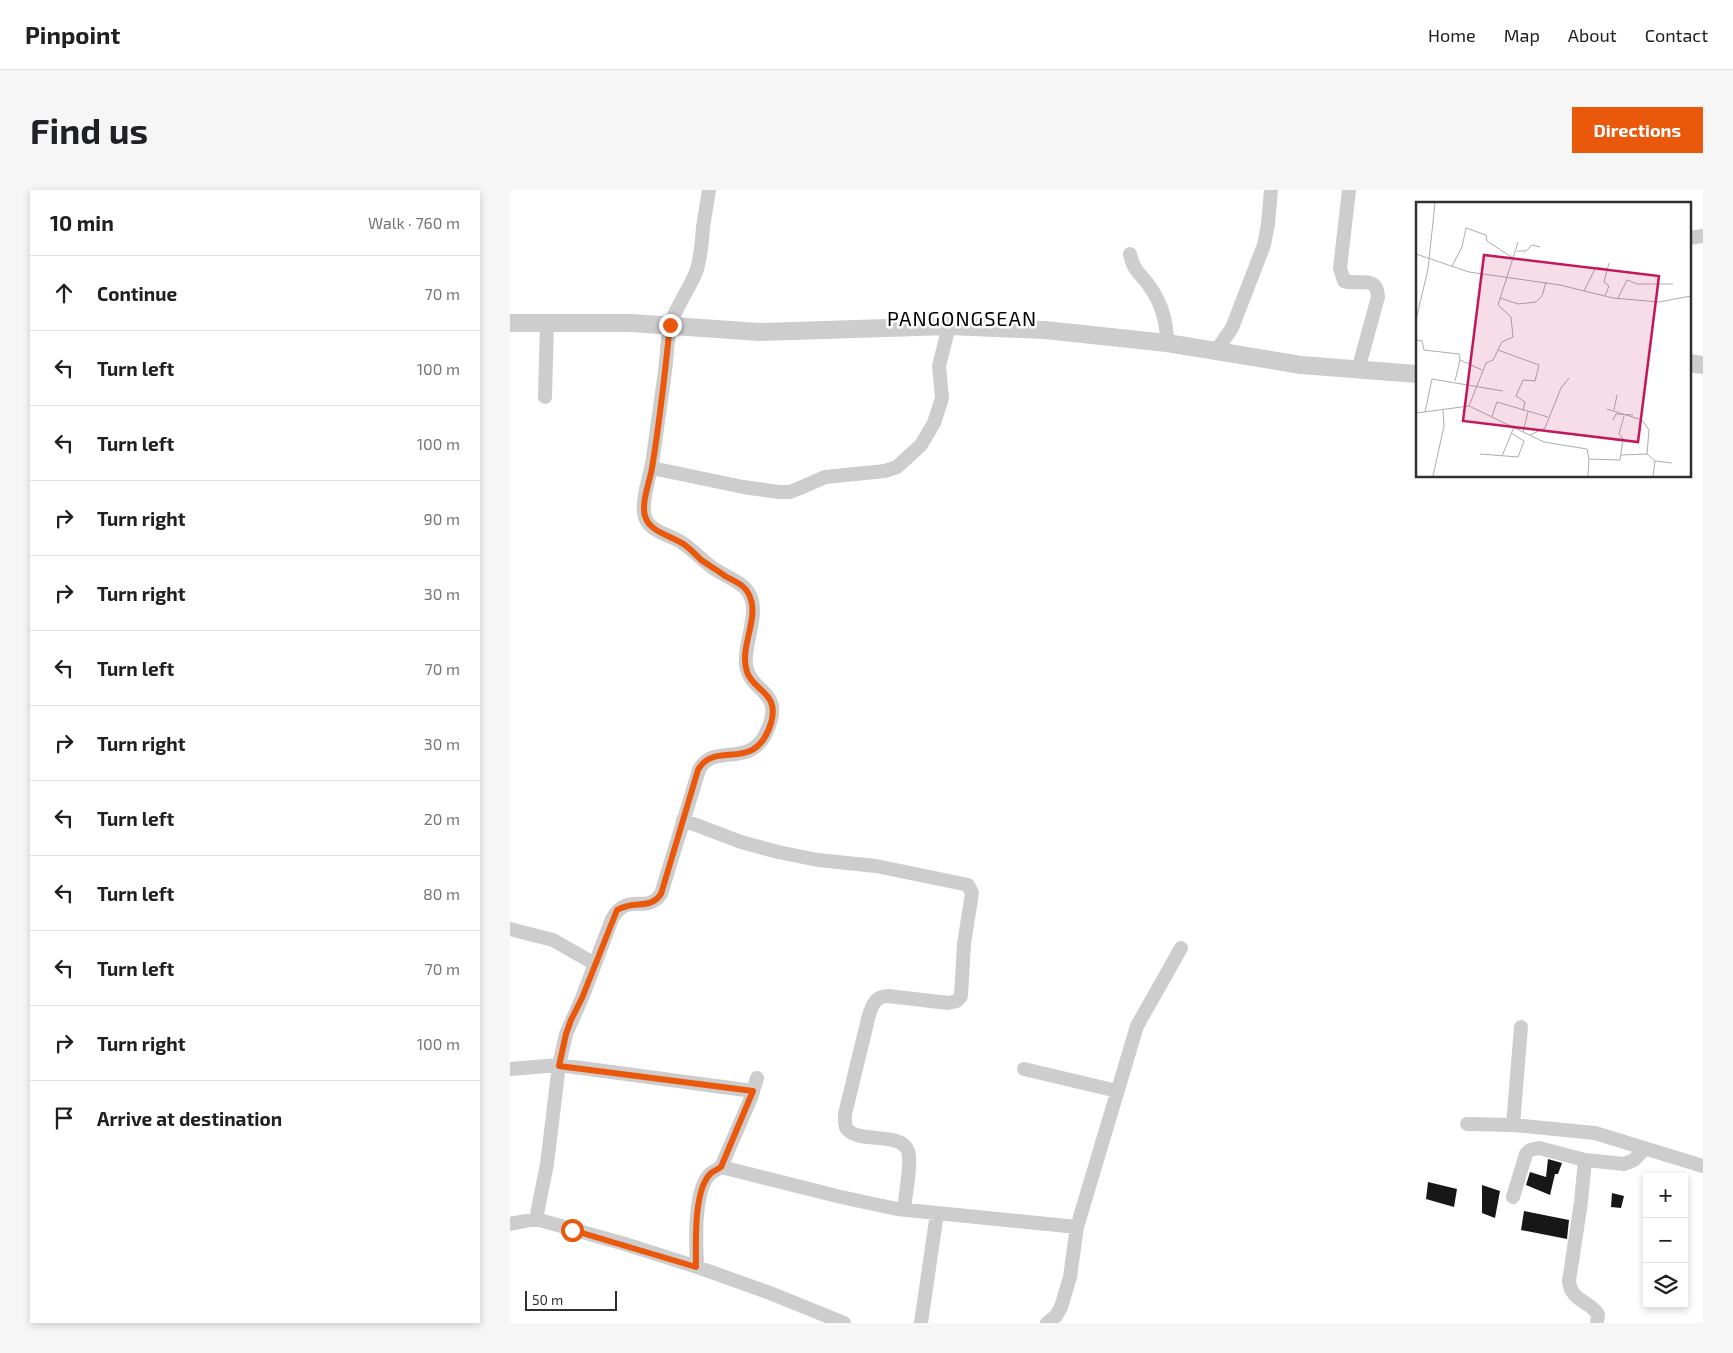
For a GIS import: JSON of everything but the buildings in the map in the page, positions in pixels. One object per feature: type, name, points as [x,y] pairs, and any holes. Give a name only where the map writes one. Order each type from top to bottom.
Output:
[{"type":"street","points":[[536,1219],[547,1164],[559,1066],[566,1034],[617,910],[624,906],[649,904],[656,901],[661,894],[698,770],[703,762],[711,758],[748,752],[756,748],[771,722],[772,711],[769,698],[751,680],[747,671],[746,654],[753,618],[752,600],[746,588],[714,568],[681,542],[661,533],[650,525],[644,516],[670,325],[696,272],[700,259],[709,190]]},
{"type":"street","points":[[1216,351],[1236,321],[1264,245],[1271,190]]},
{"type":"street","points":[[1349,190],[1340,268],[1341,275],[1344,281],[1352,284],[1369,282],[1375,285],[1378,297],[1358,370]]},
{"type":"street","points":[[1690,238],[1703,236]]},
{"type":"street","points":[[1130,254],[1137,274],[1150,286],[1162,311],[1167,328],[1168,342]]},
{"type":"street","points":[[545,397],[547,322]]},
{"type":"street","points":[[510,323],[631,323],[759,332],[948,326],[1045,330],[1168,342],[1301,365],[1416,374]]},
{"type":"street","points":[[652,468],[743,487],[790,492],[825,477],[885,471],[897,467],[921,446],[934,423],[942,398],[939,366],[948,326]]},
{"type":"street","points":[[1690,364],[1703,365]]},
{"type":"street","points":[[683,820],[741,842],[778,852],[818,860],[892,868],[968,885],[970,888],[972,894],[964,944],[961,996],[958,1001],[948,1004],[888,996],[882,996],[877,999],[868,1019],[845,1114],[847,1129],[854,1134],[896,1141],[904,1144],[908,1150],[904,1210]]},
{"type":"street","points":[[510,929],[553,940],[595,964]]},
{"type":"street","points":[[1047,1323],[1056,1316],[1061,1307],[1070,1277],[1077,1226],[1137,1026],[1181,948]]},
{"type":"street","points":[[1514,1125],[1521,1027]]},
{"type":"street","points":[[510,1069],[559,1066],[755,1084],[721,1167],[711,1174],[705,1182],[697,1210],[696,1267]]},
{"type":"street","points":[[1024,1069],[1117,1091]]},
{"type":"street","points":[[1467,1124],[1514,1125],[1595,1133],[1703,1166]]},
{"type":"street","points":[[1512,1197],[1526,1154],[1530,1150],[1539,1148],[1585,1160],[1624,1164],[1634,1160],[1645,1148]]},
{"type":"street","points":[[1585,1160],[1581,1202],[1569,1281],[1570,1289],[1575,1296],[1598,1314],[1597,1323]]},
{"type":"street","points":[[721,1167],[841,1197],[904,1210],[1077,1226]]},
{"type":"street","points":[[921,1323],[937,1213]]},
{"type":"street","points":[[510,1224],[536,1219],[625,1244],[770,1293],[844,1323]]},
{"type":"district","name":"PANGONGSEAN","points":[[962,318]]},
{"type":"route","points":[[572,1230],[625,1244],[696,1267],[697,1210],[705,1182],[711,1174],[721,1167],[753,1091],[559,1066],[571,1020],[582,998],[617,910],[633,904],[649,904],[656,901],[661,894],[698,770],[703,762],[711,758],[735,755],[756,748],[771,722],[772,711],[769,698],[751,680],[745,662],[753,618],[752,600],[746,588],[714,568],[681,542],[661,533],[650,525],[644,516],[670,325]]}]
